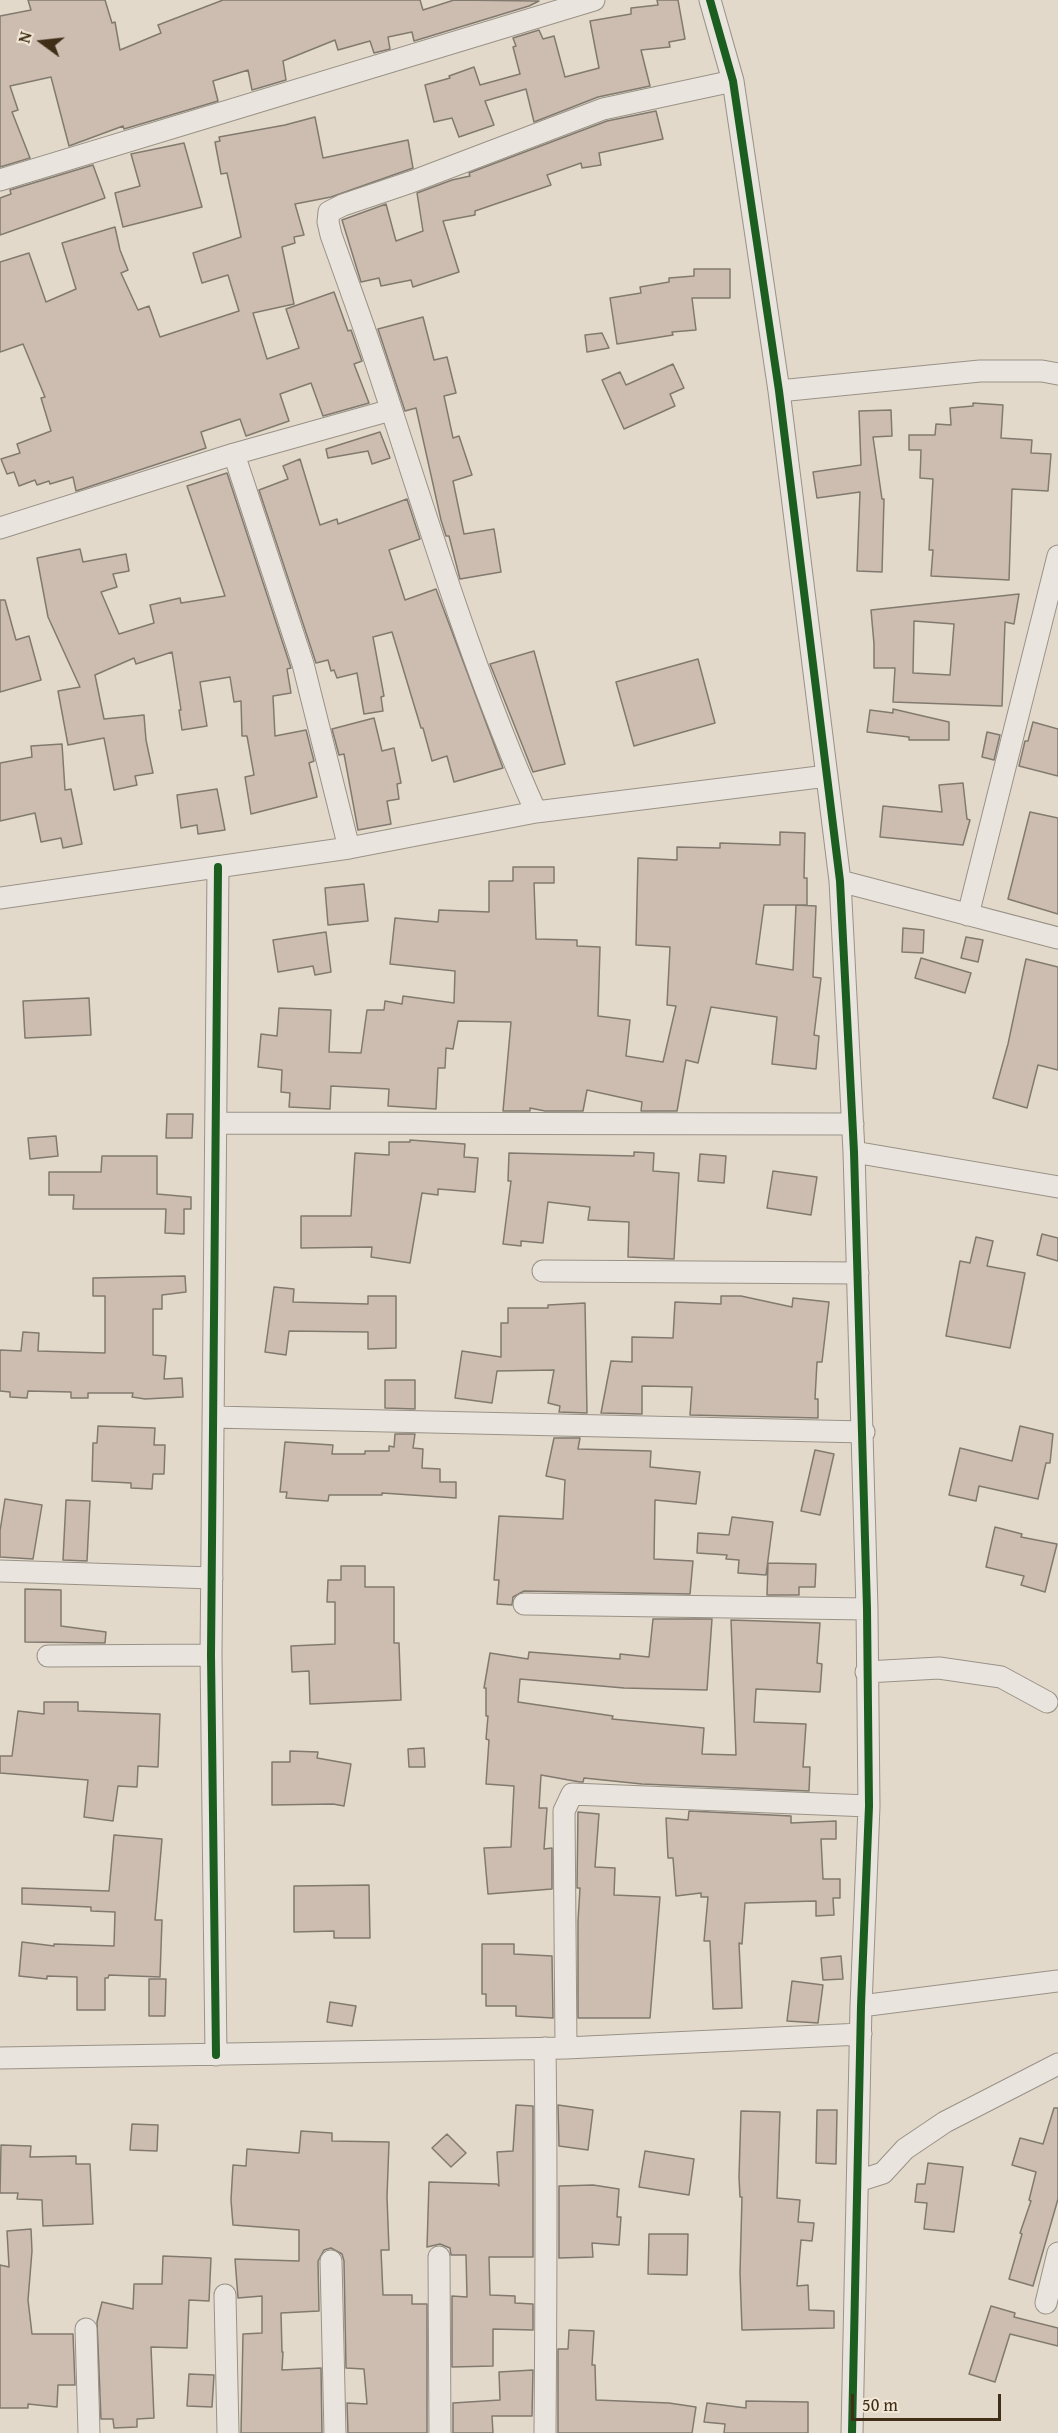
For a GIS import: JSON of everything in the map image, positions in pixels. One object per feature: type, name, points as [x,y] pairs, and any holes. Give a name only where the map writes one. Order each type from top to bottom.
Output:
[{"type":"street","points":[[0,180],[594,0]]},
{"type":"street","points":[[710,0],[733,81],[779,391],[840,881],[853,1124],[864,1432],[869,1806],[861,2006],[852,2433]]},
{"type":"street","points":[[536,812],[503,739],[457,611],[329,228],[329,212],[603,109],[733,81]]},
{"type":"street","points":[[779,391],[980,371],[1042,371],[1058,374]]},
{"type":"street","points":[[0,528],[234,454],[391,410]]},
{"type":"street","points":[[234,454],[303,664],[349,848]]},
{"type":"street","points":[[968,915],[1058,556]]},
{"type":"street","points":[[0,898],[349,848],[536,812],[827,776]]},
{"type":"street","points":[[216,2055],[211,1655],[218,867]]},
{"type":"street","points":[[840,881],[1058,938]]},
{"type":"street","points":[[217,1123],[853,1124]]},
{"type":"street","points":[[854,1152],[1058,1187]]},
{"type":"street","points":[[543,1271],[858,1273]]},
{"type":"street","points":[[213,1417],[864,1432]]},
{"type":"street","points":[[0,1571],[212,1578]]},
{"type":"street","points":[[525,1604],[867,1609]]},
{"type":"street","points":[[48,1656],[211,1655]]},
{"type":"street","points":[[866,1672],[939,1668],[1001,1677],[1047,1702]]},
{"type":"street","points":[[545,2433],[547,2242],[545,2203],[555,2048],[564,1811],[572,1794],[869,1806]]},
{"type":"street","points":[[861,2006],[1058,1981]]},
{"type":"street","points":[[0,2058],[555,2048],[861,2034]]},
{"type":"street","points":[[858,2181],[883,2173],[905,2149],[945,2122],[1058,2064]]},
{"type":"street","points":[[1046,2303],[1058,2253]]},
{"type":"street","points":[[439,2256],[440,2433]]},
{"type":"street","points":[[332,2261],[335,2433]]},
{"type":"street","points":[[225,2295],[228,2433]]},
{"type":"street","points":[[86,2329],[89,2433]]},
{"type":"building","points":[[28,0],[105,0],[112,23],[115,22],[120,50],[161,33],[158,25],[223,0],[420,0],[423,10],[454,0],[539,1],[414,41],[412,32],[388,37],[390,49],[374,53],[370,41],[338,50],[335,40],[283,61],[286,80],[252,90],[248,70],[213,81],[218,101],[124,129],[123,126],[69,146],[51,77],[10,86],[18,110],[12,112],[30,158],[0,167],[0,16],[31,10]]},
{"type":"building","points":[[657,0],[678,0],[685,39],[669,42],[670,47],[641,50],[650,86],[598,97],[534,122],[526,89],[485,101],[494,125],[459,137],[452,118],[434,122],[425,85],[450,78],[449,76],[474,67],[480,85],[520,74],[513,38],[539,30],[543,39],[554,36],[565,77],[599,68],[590,21],[631,14],[631,8],[658,5]]},
{"type":"building","points":[[656,111],[663,139],[599,153],[601,165],[582,168],[581,163],[547,175],[551,185],[475,211],[475,215],[443,221],[459,272],[413,287],[411,280],[381,286],[379,278],[361,282],[342,220],[386,204],[396,241],[423,231],[417,193],[470,176],[469,173],[607,121]]},
{"type":"building","points":[[315,117],[323,158],[408,140],[413,168],[331,197],[295,204],[304,235],[294,237],[295,243],[282,247],[294,304],[253,313],[267,359],[299,348],[286,309],[334,292],[362,361],[354,364],[369,403],[323,416],[311,383],[280,394],[289,421],[246,436],[240,419],[201,432],[206,448],[76,491],[73,477],[50,484],[49,481],[37,485],[35,480],[19,486],[14,472],[7,474],[1,459],[20,453],[17,444],[51,431],[41,398],[45,397],[23,344],[0,352],[0,262],[29,253],[46,302],[76,289],[62,243],[115,227],[120,250],[128,270],[121,273],[138,310],[149,306],[160,337],[239,311],[228,275],[202,283],[193,253],[241,237],[227,173],[221,174],[215,142],[220,141],[219,137]]},
{"type":"building","points":[[184,143],[202,207],[123,227],[115,193],[140,186],[131,154]]},
{"type":"building","points":[[93,165],[105,198],[0,235],[0,198],[11,194],[10,190]]},
{"type":"building","points":[[694,269],[730,269],[730,298],[692,298],[696,330],[672,332],[673,335],[617,344],[610,298],[641,293],[640,287],[669,282],[669,278],[694,276]]},
{"type":"building","points":[[423,317],[434,360],[447,357],[456,393],[444,396],[453,438],[459,436],[472,475],[453,481],[464,534],[494,529],[501,572],[460,579],[449,536],[446,536],[441,520],[416,408],[405,411],[378,329]]},
{"type":"building","points":[[602,333],[609,348],[587,352],[585,335]]},
{"type":"building","points":[[673,364],[684,388],[670,394],[675,406],[624,429],[602,380],[620,372],[626,385]]},
{"type":"building","points":[[973,403],[1003,405],[1001,438],[1032,440],[1031,453],[1051,454],[1048,491],[1012,489],[1009,580],[931,576],[933,550],[929,550],[933,479],[920,478],[921,450],[909,450],[909,435],[935,435],[936,424],[951,425],[950,408],[973,406]]},
{"type":"building","points":[[891,410],[892,436],[873,437],[882,499],[884,499],[882,572],[857,571],[860,492],[817,498],[813,472],[861,465],[859,411]]},
{"type":"building","points":[[380,432],[390,458],[372,464],[368,451],[328,458],[326,449]]},
{"type":"building","points":[[300,459],[320,525],[337,519],[338,524],[407,499],[420,539],[389,550],[405,600],[436,589],[503,768],[454,782],[447,756],[432,761],[392,632],[373,637],[384,696],[381,697],[383,711],[364,714],[357,673],[337,678],[334,670],[331,671],[328,660],[316,663],[259,490],[288,479],[283,466]]},
{"type":"building","points":[[227,473],[291,668],[287,669],[291,693],[273,696],[275,736],[306,730],[314,761],[309,763],[317,797],[251,814],[245,777],[254,775],[247,736],[242,736],[241,701],[234,702],[230,677],[200,682],[207,726],[182,730],[172,652],[136,664],[134,658],[95,675],[104,719],[144,715],[146,740],[153,773],[135,776],[137,785],[114,790],[104,738],[68,745],[58,691],[80,687],[48,617],[37,558],[80,549],[83,562],[126,554],[129,571],[113,574],[117,587],[101,592],[119,634],[154,623],[150,605],[180,598],[181,603],[225,596],[187,486]]},
{"type":"building","points":[[1019,594],[1014,624],[1005,622],[1002,706],[893,702],[895,668],[874,668],[871,610]],"holes":[[[914,621],[954,624],[950,675],[913,673]]]},
{"type":"building","points":[[0,600],[5,600],[16,640],[29,636],[41,680],[0,692]]},
{"type":"building","points":[[534,651],[565,764],[533,772],[490,664]]},
{"type":"building","points":[[698,659],[715,723],[634,746],[616,682]]},
{"type":"building","points":[[893,709],[949,722],[949,740],[909,740],[909,737],[867,732],[870,710],[893,713]]},
{"type":"building","points":[[374,718],[382,751],[394,748],[401,783],[397,784],[399,799],[387,801],[391,824],[358,830],[344,754],[339,755],[332,729]]},
{"type":"building","points":[[1033,722],[1058,729],[1058,776],[1019,766],[1025,741],[1028,741]]},
{"type":"building","points":[[987,732],[1000,735],[994,760],[982,757]]},
{"type":"building","points":[[62,744],[65,790],[71,789],[82,844],[63,848],[61,838],[41,842],[35,813],[0,821],[0,763],[32,757],[31,746]]},
{"type":"building","points":[[963,783],[967,819],[970,820],[963,845],[880,837],[883,806],[942,812],[939,785]]},
{"type":"building","points":[[217,789],[225,830],[198,834],[197,825],[181,828],[177,795]]},
{"type":"building","points":[[1030,812],[1058,818],[1058,914],[1008,899]]},
{"type":"building","points":[[780,832],[805,833],[804,878],[807,878],[807,905],[796,905],[816,906],[813,977],[821,978],[814,1035],[819,1036],[816,1069],[772,1064],[777,1017],[711,1007],[698,1063],[686,1060],[677,1111],[641,1111],[642,1102],[587,1090],[583,1111],[545,1111],[530,1108],[530,1111],[503,1111],[511,1022],[458,1021],[453,1049],[446,1048],[445,1068],[438,1068],[436,1109],[388,1106],[389,1089],[331,1086],[330,1109],[289,1107],[290,1093],[281,1092],[282,1070],[258,1067],[261,1034],[277,1036],[279,1008],[331,1010],[329,1052],[361,1053],[367,1010],[384,1010],[385,1001],[402,1004],[403,996],[454,1003],[455,971],[390,964],[395,918],[438,922],[439,910],[489,912],[489,881],[513,881],[513,867],[554,867],[554,883],[534,883],[536,939],[577,940],[577,946],[600,947],[598,1016],[630,1020],[626,1056],[663,1062],[676,1006],[667,1005],[670,947],[636,945],[638,858],[677,860],[677,847],[720,848],[720,843],[780,845]],"holes":[[[764,905],[796,905],[793,970],[756,964]]]},
{"type":"building","points":[[364,884],[368,921],[328,925],[325,888]]},
{"type":"building","points":[[903,928],[924,930],[923,953],[902,952]]},
{"type":"building","points":[[326,932],[331,972],[315,975],[313,966],[278,972],[273,940]]},
{"type":"building","points":[[966,937],[983,940],[978,962],[961,958]]},
{"type":"building","points":[[921,958],[971,973],[965,993],[915,978]]},
{"type":"building","points":[[1026,959],[1058,967],[1058,1070],[1038,1065],[1027,1108],[993,1098],[1008,1044]]},
{"type":"building","points":[[89,998],[91,1035],[25,1038],[23,1001]]},
{"type":"building","points":[[167,1114],[193,1114],[192,1138],[166,1138]]},
{"type":"building","points":[[56,1136],[58,1156],[30,1159],[28,1138]]},
{"type":"building","points":[[410,1140],[465,1144],[464,1157],[478,1158],[475,1192],[438,1189],[438,1195],[422,1193],[410,1263],[371,1257],[372,1247],[301,1248],[301,1216],[351,1216],[355,1153],[389,1155],[389,1142],[410,1142]]},
{"type":"building","points":[[634,1152],[654,1153],[653,1171],[679,1173],[674,1259],[628,1257],[629,1222],[588,1220],[590,1207],[548,1202],[543,1243],[521,1241],[521,1246],[503,1244],[511,1181],[508,1181],[509,1153],[634,1156]]},
{"type":"building","points":[[700,1154],[726,1156],[724,1183],[698,1181]]},
{"type":"building","points":[[102,1156],[157,1156],[157,1194],[191,1197],[191,1209],[184,1209],[184,1234],[165,1233],[166,1209],[73,1209],[74,1195],[49,1195],[49,1172],[101,1172]]},
{"type":"building","points":[[773,1171],[817,1177],[811,1215],[767,1208]]},
{"type":"building","points":[[1042,1234],[1058,1238],[1058,1261],[1037,1255]]},
{"type":"building","points":[[976,1237],[993,1241],[987,1266],[1025,1273],[1010,1348],[946,1336],[960,1261],[970,1263]]},
{"type":"building","points":[[185,1276],[186,1292],[162,1295],[162,1309],[153,1309],[153,1355],[166,1356],[164,1379],[182,1378],[183,1397],[145,1399],[132,1397],[133,1393],[88,1393],[88,1398],[71,1398],[71,1392],[28,1391],[27,1398],[10,1397],[10,1392],[0,1391],[0,1350],[21,1351],[23,1332],[39,1333],[38,1351],[105,1353],[105,1296],[93,1296],[93,1278]]},
{"type":"building","points":[[274,1287],[294,1289],[293,1302],[368,1304],[368,1296],[396,1296],[396,1348],[368,1349],[368,1332],[289,1331],[286,1355],[265,1352]]},
{"type":"building","points":[[721,1296],[741,1296],[792,1307],[793,1298],[829,1302],[822,1362],[817,1362],[815,1399],[818,1399],[818,1418],[690,1415],[692,1387],[642,1386],[642,1414],[601,1413],[611,1361],[632,1362],[632,1337],[673,1338],[675,1302],[721,1304]]},
{"type":"building","points":[[585,1303],[587,1413],[559,1412],[560,1406],[548,1403],[554,1370],[497,1371],[492,1403],[455,1398],[462,1351],[501,1357],[501,1323],[508,1323],[508,1308],[548,1308],[548,1305]]},
{"type":"building","points":[[385,1380],[415,1380],[415,1409],[385,1408]]},
{"type":"building","points":[[98,1426],[155,1428],[154,1445],[165,1445],[164,1474],[153,1474],[152,1489],[131,1488],[131,1483],[92,1481],[93,1443],[97,1443]]},
{"type":"building","points":[[1020,1426],[1053,1434],[1050,1463],[1046,1463],[1038,1499],[979,1486],[976,1501],[949,1495],[960,1448],[1012,1461]]},
{"type":"building","points":[[395,1434],[415,1434],[413,1448],[423,1449],[422,1468],[440,1469],[440,1482],[456,1482],[456,1498],[382,1493],[382,1495],[329,1495],[328,1501],[286,1498],[287,1492],[280,1492],[285,1442],[333,1445],[332,1454],[365,1454],[365,1451],[389,1451],[389,1446],[394,1447]]},
{"type":"building","points":[[554,1438],[580,1438],[578,1449],[651,1451],[650,1467],[700,1472],[696,1504],[655,1500],[654,1559],[693,1561],[690,1594],[524,1591],[513,1597],[512,1605],[497,1604],[499,1580],[494,1580],[499,1516],[563,1519],[565,1480],[546,1476]]},
{"type":"building","points":[[815,1450],[834,1454],[820,1515],[801,1511]]},
{"type":"building","points":[[5,1499],[42,1505],[33,1559],[0,1557],[0,1531]]},
{"type":"building","points":[[66,1500],[90,1501],[87,1561],[63,1560]]},
{"type":"building","points":[[732,1517],[773,1522],[766,1575],[738,1573],[739,1560],[726,1559],[727,1555],[697,1553],[698,1533],[729,1535]]},
{"type":"building","points":[[995,1527],[1022,1534],[1021,1537],[1057,1544],[1045,1592],[1021,1585],[1024,1576],[986,1567]]},
{"type":"building","points":[[768,1563],[816,1564],[815,1587],[799,1587],[799,1595],[767,1595]]},
{"type":"building","points":[[341,1566],[365,1566],[365,1587],[394,1587],[394,1643],[399,1643],[401,1700],[310,1704],[309,1671],[292,1672],[291,1646],[335,1644],[335,1602],[327,1602],[328,1580],[341,1580]]},
{"type":"building","points":[[25,1589],[61,1590],[61,1626],[106,1632],[105,1643],[25,1642]]},
{"type":"building","points":[[653,1619],[712,1619],[707,1690],[624,1688],[520,1679],[518,1702],[613,1716],[612,1719],[704,1728],[702,1754],[736,1755],[731,1620],[820,1623],[817,1663],[822,1664],[820,1692],[756,1689],[754,1722],[806,1724],[803,1767],[810,1767],[809,1791],[642,1784],[584,1778],[583,1782],[580,1782],[541,1775],[539,1808],[547,1808],[544,1849],[552,1848],[552,1889],[488,1894],[484,1848],[511,1847],[514,1786],[486,1784],[489,1740],[486,1739],[488,1716],[486,1716],[486,1688],[484,1688],[490,1653],[528,1659],[529,1652],[620,1659],[620,1654],[649,1657]]},
{"type":"building","points":[[44,1702],[78,1702],[78,1711],[160,1714],[158,1767],[138,1766],[137,1787],[118,1786],[113,1821],[84,1817],[88,1780],[0,1773],[0,1756],[12,1756],[18,1711],[44,1714]]},
{"type":"building","points":[[424,1748],[425,1767],[409,1767],[408,1749]]},
{"type":"building","points":[[290,1751],[318,1752],[317,1758],[351,1764],[344,1806],[333,1804],[272,1805],[272,1762],[290,1762]]},
{"type":"building","points":[[689,1811],[791,1816],[791,1823],[836,1821],[836,1839],[821,1839],[823,1879],[840,1879],[840,1898],[833,1898],[834,1915],[816,1916],[816,1901],[745,1903],[742,1944],[739,1943],[742,2008],[713,2009],[710,1941],[704,1941],[708,1897],[701,1897],[701,1893],[676,1896],[673,1858],[668,1858],[666,1818],[688,1820]]},
{"type":"building","points":[[578,1812],[599,1814],[595,1867],[615,1868],[614,1895],[660,1897],[650,2018],[578,2018],[580,1888],[577,1888]]},
{"type":"building","points":[[114,1835],[162,1839],[155,1920],[162,1920],[160,1977],[109,1975],[105,1978],[105,2010],[77,2010],[77,1977],[47,1976],[47,1979],[19,1976],[22,1942],[54,1946],[54,1944],[114,1946],[115,1912],[91,1911],[91,1907],[22,1904],[22,1888],[109,1891]]},
{"type":"building","points":[[369,1885],[370,1938],[334,1938],[334,1931],[294,1932],[294,1886]]},
{"type":"building","points":[[482,1944],[514,1944],[514,1954],[552,1956],[553,2018],[516,2016],[516,2006],[486,2006],[486,1994],[482,1994]]},
{"type":"building","points":[[841,1956],[843,1979],[823,1980],[821,1958]]},
{"type":"building","points":[[149,1979],[166,1979],[165,2016],[149,2016]]},
{"type":"building","points":[[792,1981],[823,1985],[818,2023],[787,2021]]},
{"type":"building","points":[[330,2002],[356,2006],[352,2026],[327,2022]]},
{"type":"building","points":[[516,2105],[533,2106],[533,2257],[489,2257],[490,2295],[515,2296],[515,2303],[533,2304],[533,2330],[493,2329],[493,2366],[452,2367],[452,2296],[467,2297],[466,2255],[451,2255],[450,2248],[440,2244],[427,2247],[429,2182],[497,2184],[499,2186],[497,2152],[513,2151]]},
{"type":"building","points":[[558,2105],[593,2110],[588,2150],[559,2146]]},
{"type":"building","points":[[1054,2108],[1058,2108],[1058,2199],[1033,2286],[1009,2279],[1022,2234],[1020,2233],[1031,2201],[1029,2200],[1036,2172],[1012,2165],[1020,2138],[1043,2144]]},
{"type":"building","points":[[817,2110],[837,2110],[836,2164],[816,2163]]},
{"type":"building","points":[[741,2111],[780,2112],[777,2198],[800,2200],[798,2222],[814,2223],[812,2241],[801,2240],[797,2286],[808,2285],[809,2310],[834,2311],[834,2328],[742,2330],[740,2273],[742,2197],[740,2197],[739,2177]]},
{"type":"building","points":[[132,2124],[158,2125],[157,2151],[130,2150]]},
{"type":"building","points":[[301,2131],[332,2133],[332,2141],[389,2142],[387,2197],[389,2250],[381,2250],[383,2295],[412,2295],[412,2304],[427,2304],[427,2433],[348,2433],[347,2403],[367,2404],[364,2369],[346,2368],[344,2261],[342,2254],[331,2248],[324,2250],[318,2261],[319,2311],[281,2313],[282,2370],[321,2368],[322,2433],[241,2433],[243,2334],[262,2333],[262,2296],[238,2298],[235,2259],[299,2261],[299,2230],[233,2225],[231,2200],[233,2165],[246,2166],[247,2149],[299,2153]]},
{"type":"building","points":[[447,2134],[466,2153],[451,2167],[432,2148]]},
{"type":"building","points":[[1,2145],[31,2146],[30,2157],[76,2156],[76,2164],[90,2164],[93,2224],[43,2226],[42,2200],[17,2199],[18,2193],[0,2193]]},
{"type":"building","points":[[645,2151],[694,2159],[689,2195],[639,2187]]},
{"type":"building","points":[[928,2163],[963,2167],[954,2232],[924,2229],[927,2203],[915,2202],[917,2184],[925,2184]]},
{"type":"building","points":[[593,2185],[619,2189],[617,2217],[621,2217],[619,2245],[592,2243],[593,2257],[559,2258],[559,2186]]},
{"type":"building","points":[[31,2229],[32,2251],[28,2300],[32,2334],[73,2334],[75,2385],[58,2385],[57,2407],[28,2404],[28,2408],[0,2408],[0,2265],[9,2267],[7,2231]]},
{"type":"building","points":[[649,2234],[688,2234],[687,2275],[648,2274]]},
{"type":"building","points":[[163,2256],[211,2258],[209,2301],[189,2300],[187,2348],[151,2347],[154,2418],[137,2419],[137,2427],[114,2428],[113,2419],[101,2419],[97,2322],[102,2302],[133,2309],[134,2284],[162,2284]]},
{"type":"building","points":[[991,2306],[1015,2313],[1014,2317],[1058,2328],[1058,2346],[1010,2334],[995,2382],[969,2374]]},
{"type":"building","points":[[569,2330],[594,2331],[592,2365],[595,2365],[596,2400],[669,2403],[696,2407],[692,2433],[558,2433],[558,2349],[568,2349]]},
{"type":"building","points":[[533,2370],[532,2416],[492,2416],[493,2433],[453,2433],[453,2403],[500,2400],[499,2372]]},
{"type":"building","points":[[189,2374],[214,2375],[212,2407],[187,2406]]},
{"type":"building","points":[[746,2401],[808,2402],[808,2433],[724,2433],[725,2424],[704,2422],[707,2403],[746,2408]]},
{"type":"cycle path","points":[[710,0],[733,81],[779,391],[840,881],[854,1152],[867,1609],[869,1806],[861,2006],[852,2433]]},
{"type":"cycle path","points":[[216,2055],[211,1655],[218,867]]}]
